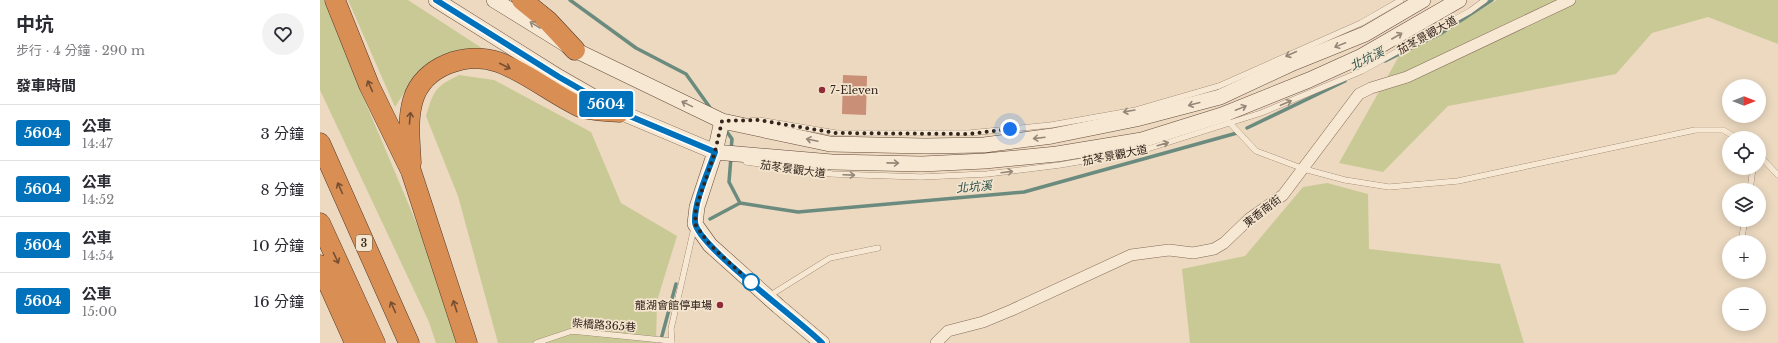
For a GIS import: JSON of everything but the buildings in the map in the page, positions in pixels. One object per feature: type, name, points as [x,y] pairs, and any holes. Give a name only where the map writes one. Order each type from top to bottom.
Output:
[{"type":"highway","points":[[335,0],[369,85],[411,171],[467,343]]},
{"type":"highway","points":[[522,0],[548,21],[575,50]]},
{"type":"highway","points":[[411,171],[410,126],[411,107],[415,93],[429,76],[456,60],[475,59],[498,62],[579,107],[620,112]]},
{"type":"highway","name":"3","points":[[320,143],[409,343]]},
{"type":"highway","points":[[320,223],[375,343]]},
{"type":"highway","points":[[320,265],[352,337]]},
{"type":"highway","points":[[320,291],[352,337]]},
{"type":"street","name":"茄苳景觀大道","points":[[436,0],[559,77],[620,112],[715,152],[832,162],[922,164],[1042,156],[1142,140],[1226,119],[1362,56],[1460,0]]},
{"type":"street","points":[[494,0],[575,50],[722,121],[830,144],[925,146],[984,145],[1052,136],[1136,119],[1219,91],[1365,34],[1401,7],[1423,0]]},
{"type":"street","name":"東香南街","points":[[936,343],[948,331],[983,322],[1012,310],[1131,255],[1169,250],[1193,253],[1214,249],[1224,243],[1249,219],[1283,195],[1359,94],[1371,88],[1407,76],[1570,0]]},
{"type":"street","points":[[722,121],[715,152],[696,208],[695,224],[710,245],[822,343]]},
{"type":"lane","name":"茄苳景觀大道","points":[[715,152],[746,162],[832,174],[921,177],[986,174],[1060,165],[1141,150],[1226,119],[1261,114],[1362,71],[1470,11],[1485,0]]},
{"type":"lane","points":[[836,133],[969,134],[1051,125],[1136,110],[1219,91],[1361,23],[1401,7]]},
{"type":"lane","points":[[1361,23],[1401,7]]},
{"type":"lane","points":[[1226,119],[1256,151],[1304,169],[1345,180],[1389,187],[1458,181],[1695,130],[1725,131]]},
{"type":"lane","points":[[722,121],[758,120],[925,146]]},
{"type":"lane","points":[[1042,156],[1104,157]]},
{"type":"lane","points":[[1766,163],[1778,174]]},
{"type":"lane","points":[[672,342],[670,329],[695,224]]},
{"type":"lane","points":[[768,297],[830,258],[878,248]]},
{"type":"lane","name":"柴橋路365巷","points":[[536,343],[572,331],[672,342]]},
{"type":"green space","points":[[320,0],[324,0],[422,236],[460,343],[436,343],[429,322],[320,90]]},
{"type":"green space","points":[[348,0],[408,0],[494,56],[426,66],[416,74],[395,107]]},
{"type":"green space","points":[[1497,0],[1778,0],[1778,44],[1708,17],[1652,33],[1616,74],[1448,106],[1383,172],[1339,163],[1399,56]]},
{"type":"green space","points":[[459,75],[494,80],[591,132],[621,203],[677,236],[657,301],[656,343],[498,343],[458,196],[426,116],[436,90]]},
{"type":"green space","points":[[1327,183],[1368,194],[1369,249],[1500,264],[1524,343],[1190,343],[1182,269],[1245,256],[1303,187]]},
{"type":"waterway","points":[[570,0],[636,48],[686,74],[711,109]]},
{"type":"waterway","name":"北坑溪","points":[[1385,61],[1440,34],[1492,0]]},
{"type":"waterway","name":"北坑溪","points":[[1247,128],[1345,81]]},
{"type":"waterway","points":[[725,129],[732,139],[731,150]]},
{"type":"waterway","name":"北坑溪","points":[[710,219],[740,203],[798,212],[1024,192],[1237,133]]},
{"type":"waterway","points":[[731,157],[729,182],[740,203]]},
{"type":"waterway","name":"北坑溪","points":[[660,343],[676,284]]},
{"type":"bus line","name":"5604","points":[[436,0],[559,77],[620,112],[715,152],[696,208],[695,224],[710,245],[822,343]]},
{"type":"place","name":"7-Eleven","points":[[822,90]]},
{"type":"place","name":"龍湖會館停車場","points":[[720,305]]},
{"type":"route","points":[[751,282],[756,287],[710,245],[695,224],[696,208],[715,152],[722,121],[758,120],[836,133],[969,134],[1010,129]]}]
